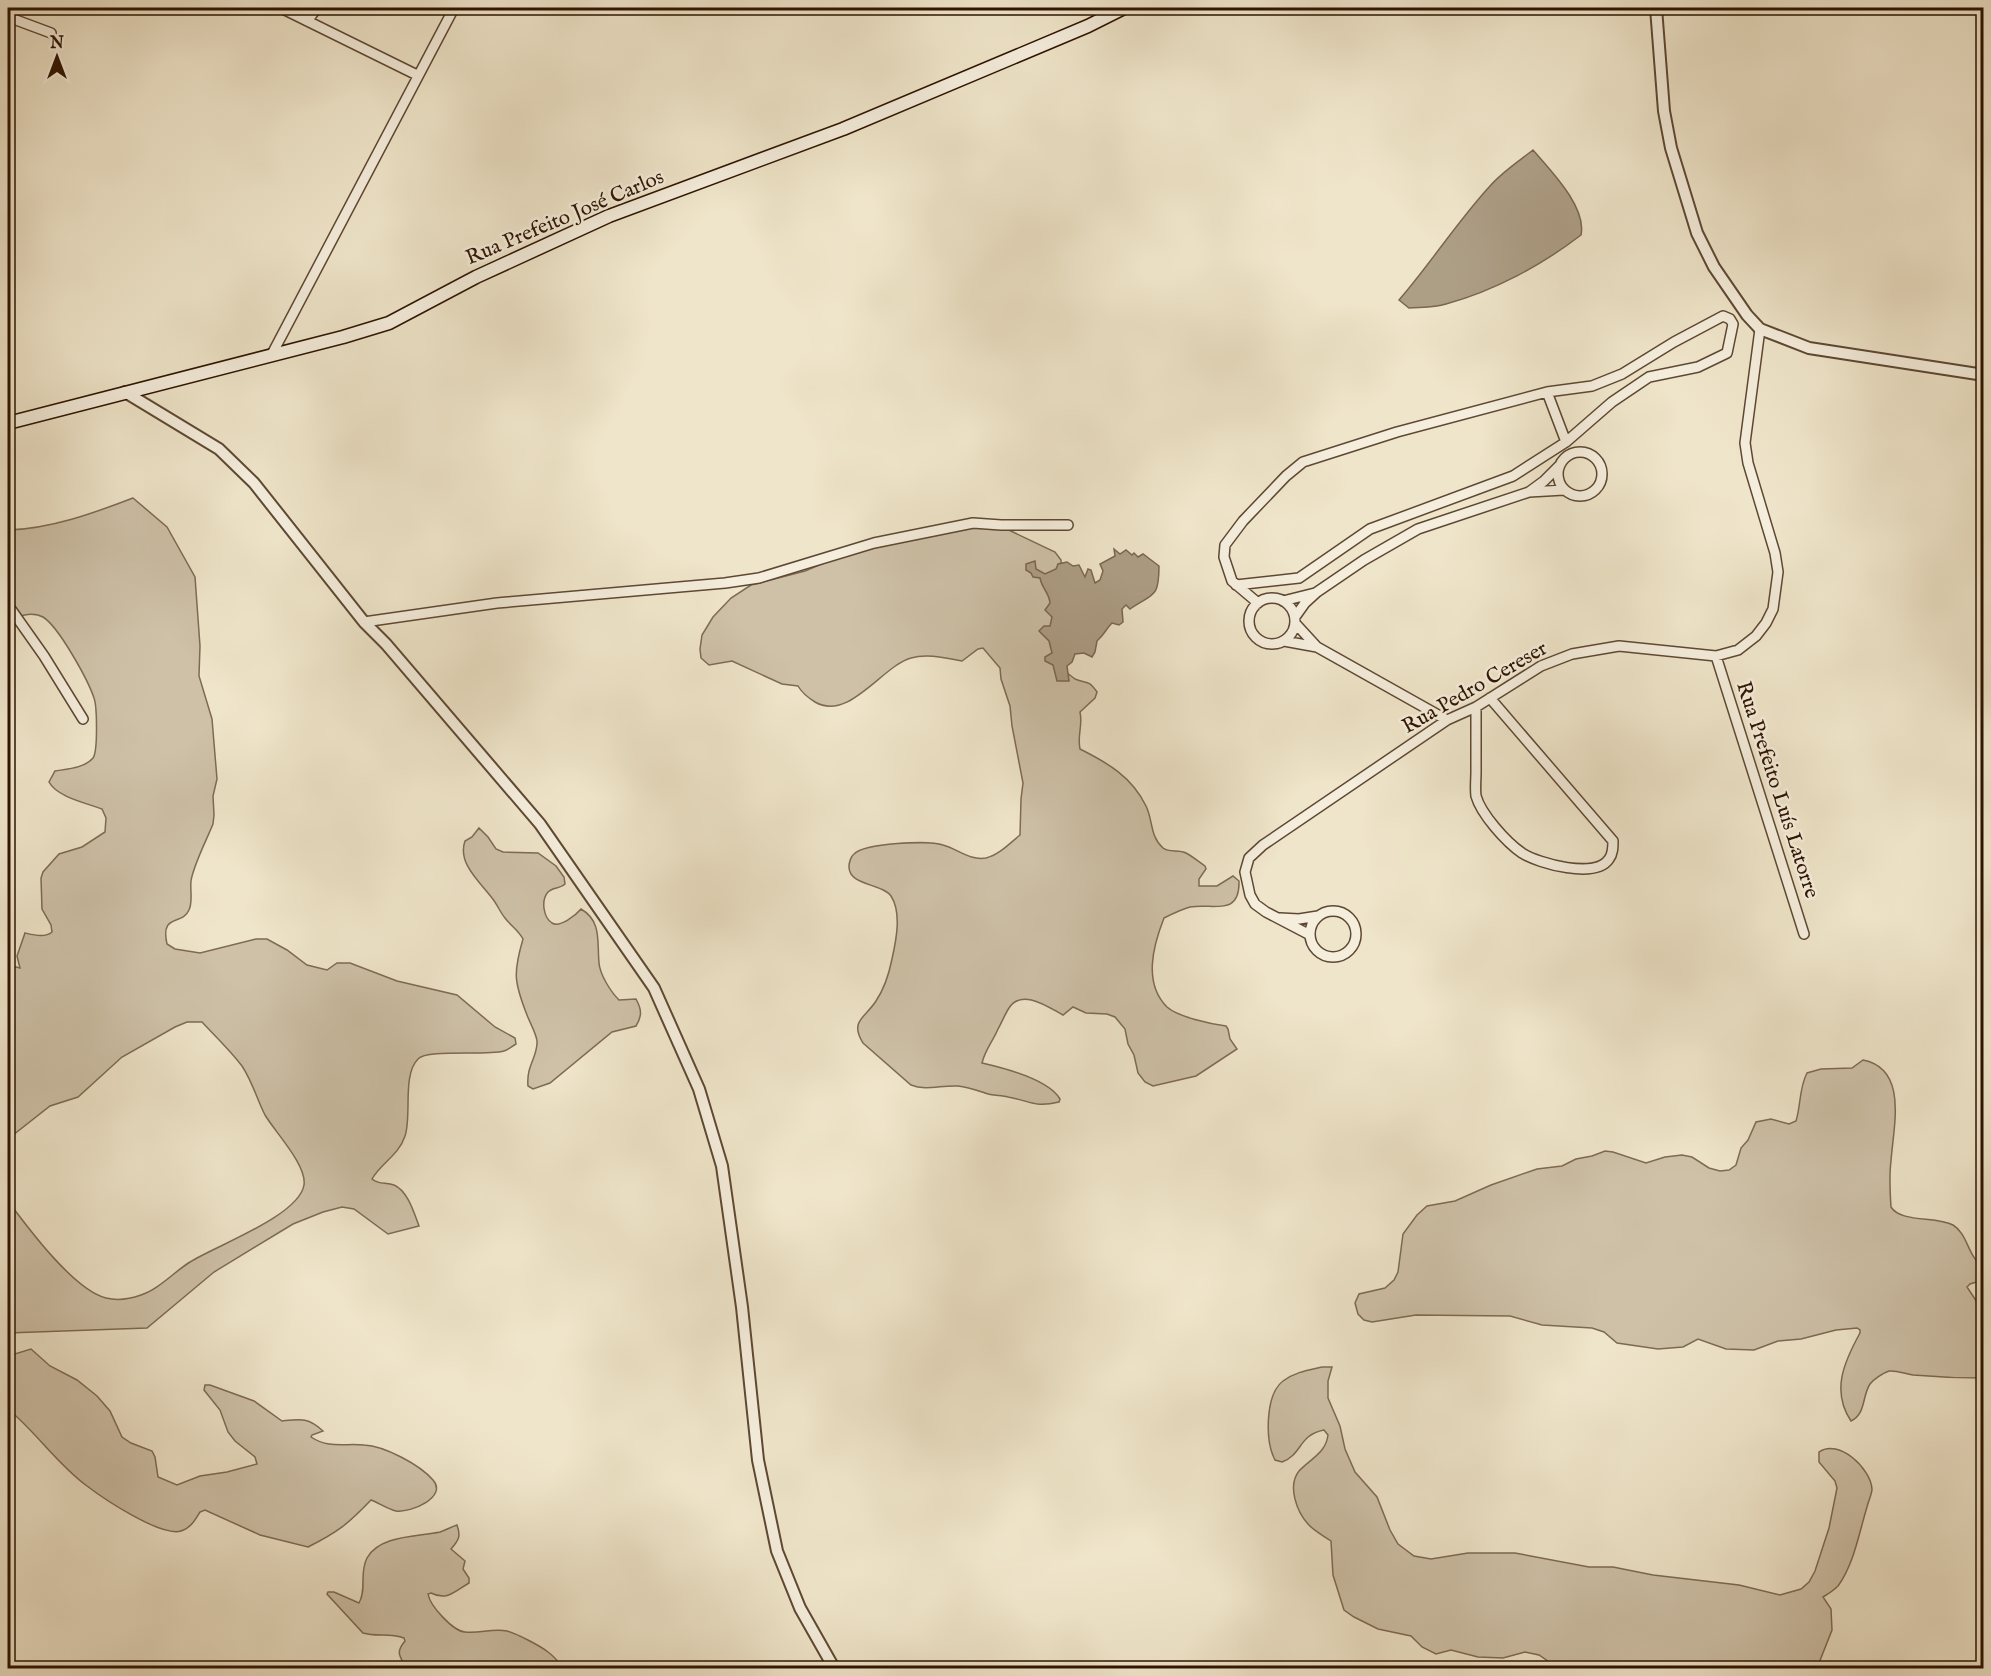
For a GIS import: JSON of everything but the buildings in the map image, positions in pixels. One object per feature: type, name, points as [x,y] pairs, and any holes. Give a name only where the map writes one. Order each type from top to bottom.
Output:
[{"type":"main road","name":"Rua Prefeito José Carlos","points":[[8,423],[343,337],[389,323],[476,277],[609,216],[843,129],[1088,26],[1124,8]]},
{"type":"street","points":[[281,8],[417,75]]},
{"type":"street","points":[[307,21],[317,8]]},
{"type":"street","points":[[273,354],[454,8]]},
{"type":"street","points":[[1656,8],[1664,111],[1671,148],[1697,233],[1714,267],[1731,293],[1760,329],[1809,348],[1983,375]]},
{"type":"street","points":[[8,17],[51,33]]},
{"type":"street","points":[[1236,585],[1299,578],[1370,529],[1513,476],[1566,442],[1612,402],[1648,377],[1698,367],[1727,353],[1733,324],[1730,319],[1723,316],[1674,342],[1622,374],[1592,386],[1547,392],[1397,432],[1303,462],[1286,476],[1243,521],[1225,545],[1224,557],[1232,581],[1236,585],[1258,603]]},
{"type":"street","name":"Rua Pedro Cereser","points":[[1310,934],[1255,904],[1250,895],[1245,872],[1249,858],[1263,846],[1447,720],[1476,707],[1541,666],[1572,654],[1619,646],[1716,656],[1738,650],[1756,636],[1770,616],[1777,588],[1778,572],[1775,553],[1748,463],[1745,443],[1760,329]]},
{"type":"street","points":[[125,392],[219,449],[254,483],[364,622],[386,644],[540,824],[654,988],[699,1089],[722,1166],[742,1307],[758,1460],[777,1551],[800,1608],[834,1668]]},
{"type":"street","points":[[1547,392],[1566,442]]},
{"type":"street","points":[[1529,492],[1544,481],[1564,458],[1572,453],[1581,452],[1596,458],[1602,473],[1601,480],[1590,494],[1572,495],[1559,483],[1557,474],[1559,465]]},
{"type":"street","points":[[1317,647],[1295,620],[1288,605],[1283,601],[1270,598],[1258,603],[1249,617],[1251,632],[1262,642],[1277,644],[1284,641],[1293,630],[1295,620],[1305,603],[1317,592],[1364,560],[1418,529],[1529,492],[1564,490]]},
{"type":"street","points":[[364,622],[497,603],[759,578],[874,543],[973,523],[1068,525]]},
{"type":"street","points":[[1283,601],[1317,592]]},
{"type":"street","points":[[8,605],[45,656],[83,719]]},
{"type":"street","points":[[1284,641],[1317,647],[1447,720]]},
{"type":"street","name":"Rua Prefeito Luís Latorre","points":[[1716,656],[1804,934]]},
{"type":"street","points":[[1476,707],[1476,796],[1498,832],[1525,855],[1544,862],[1563,867],[1587,869],[1601,866],[1610,859],[1613,841],[1490,698]]},
{"type":"street","points":[[1278,918],[1318,916],[1336,910],[1348,915],[1357,931],[1352,949],[1341,956],[1329,957],[1318,951],[1311,941],[1310,934],[1312,924],[1318,916]]},
{"type":"shaded area","points":[[1533,150],[1573,201],[1581,224],[1581,235],[1550,257],[1517,276],[1464,299],[1437,306],[1409,308],[1399,300],[1490,186],[1505,171]]},
{"type":"shaded area","points":[[133,498],[167,527],[195,577],[200,646],[199,676],[212,719],[217,779],[213,796],[213,824],[192,875],[190,907],[186,915],[173,921],[166,928],[167,944],[175,949],[200,953],[256,939],[267,939],[307,965],[327,970],[337,963],[350,963],[397,981],[457,995],[495,1027],[515,1038],[516,1044],[506,1050],[496,1052],[433,1054],[418,1059],[413,1066],[410,1075],[405,1136],[399,1148],[372,1179],[394,1185],[403,1192],[419,1226],[388,1234],[354,1209],[342,1207],[293,1224],[214,1272],[147,1328],[8,1333],[8,1201],[52,1257],[66,1271],[93,1293],[106,1298],[119,1299],[133,1298],[148,1292],[190,1262],[272,1219],[299,1197],[304,1185],[301,1168],[265,1115],[242,1066],[202,1022],[187,1022],[175,1027],[122,1057],[78,1097],[50,1106],[8,1139],[8,965],[20,968],[17,956],[25,933],[43,935],[52,932],[51,925],[42,909],[41,878],[43,872],[59,854],[82,847],[105,832],[106,818],[102,809],[65,796],[49,782],[55,771],[81,766],[93,758],[96,738],[95,703],[91,690],[65,642],[50,623],[35,614],[8,619],[8,530],[56,523]]},
{"type":"shaded area","points":[[994,523],[1055,552],[1061,560],[1062,669],[1075,679],[1089,683],[1097,692],[1095,698],[1080,712],[1080,749],[1118,772],[1134,787],[1146,806],[1156,839],[1163,848],[1186,853],[1205,866],[1206,869],[1199,879],[1199,886],[1217,886],[1233,876],[1239,881],[1235,900],[1230,904],[1180,910],[1164,918],[1156,940],[1152,964],[1153,976],[1155,987],[1167,1007],[1187,1017],[1226,1026],[1230,1039],[1237,1049],[1196,1076],[1153,1086],[1145,1082],[1138,1073],[1125,1029],[1115,1017],[1107,1014],[1086,1013],[1073,1007],[1063,1015],[1028,999],[1014,1002],[1008,1010],[982,1063],[1036,1080],[1054,1092],[1060,1099],[1059,1102],[1038,1104],[962,1086],[922,1088],[911,1085],[863,1043],[859,1036],[858,1024],[879,996],[888,976],[895,944],[897,919],[891,896],[887,892],[859,881],[850,872],[849,863],[853,855],[860,850],[883,845],[912,843],[943,845],[969,856],[986,858],[1000,852],[1020,835],[1023,783],[1010,706],[1001,679],[1000,668],[983,648],[962,661],[936,656],[911,658],[900,663],[853,699],[840,705],[828,706],[812,700],[798,686],[782,684],[732,661],[709,665],[701,658],[702,635],[713,617],[731,598],[751,585],[805,571],[850,552]]},
{"type":"shaded area","points":[[1114,549],[1120,554],[1126,550],[1138,557],[1143,554],[1159,566],[1156,590],[1130,609],[1126,605],[1122,609],[1123,622],[1119,625],[1112,623],[1110,625],[1097,641],[1092,657],[1084,653],[1075,654],[1072,662],[1067,666],[1069,681],[1057,681],[1053,665],[1045,661],[1045,657],[1052,653],[1049,641],[1039,631],[1044,626],[1050,626],[1052,617],[1045,610],[1050,603],[1049,599],[1040,578],[1033,577],[1026,570],[1026,564],[1035,561],[1036,569],[1045,574],[1056,569],[1058,564],[1067,562],[1073,566],[1079,565],[1085,577],[1088,569],[1091,570],[1095,583],[1100,580],[1103,571],[1100,564],[1115,556]]},
{"type":"shaded area","points":[[479,828],[496,849],[503,852],[538,853],[556,866],[564,877],[565,884],[550,890],[546,895],[544,904],[547,917],[552,923],[559,924],[581,909],[588,914],[597,933],[599,963],[606,983],[619,1000],[636,999],[640,1010],[636,1026],[612,1032],[550,1083],[533,1089],[528,1086],[528,1079],[537,1041],[519,994],[516,977],[523,939],[476,879],[464,857],[465,841],[472,837]]},
{"type":"shaded area","points":[[1863,1060],[1877,1066],[1887,1075],[1893,1087],[1895,1117],[1890,1172],[1891,1207],[1903,1215],[1953,1225],[1962,1234],[1974,1257],[1983,1266],[1983,1280],[1967,1287],[1983,1311],[1983,1378],[1922,1376],[1889,1371],[1870,1384],[1859,1414],[1851,1421],[1845,1410],[1841,1388],[1845,1366],[1860,1333],[1857,1328],[1778,1341],[1754,1350],[1726,1349],[1698,1339],[1683,1347],[1658,1349],[1617,1343],[1604,1332],[1592,1328],[1542,1325],[1510,1316],[1416,1315],[1372,1322],[1364,1320],[1358,1314],[1355,1303],[1359,1294],[1385,1288],[1394,1280],[1398,1272],[1403,1234],[1427,1206],[1455,1201],[1491,1185],[1537,1169],[1562,1166],[1576,1159],[1605,1151],[1646,1163],[1682,1155],[1692,1157],[1709,1168],[1720,1171],[1729,1170],[1736,1165],[1741,1148],[1748,1140],[1756,1122],[1771,1119],[1789,1124],[1796,1121],[1807,1073],[1821,1069],[1852,1068]]},
{"type":"shaded area","points":[[31,1349],[50,1366],[77,1380],[97,1396],[110,1411],[122,1437],[152,1451],[158,1477],[177,1485],[200,1476],[257,1464],[255,1457],[235,1441],[228,1432],[220,1410],[204,1390],[205,1385],[210,1385],[254,1401],[282,1421],[299,1420],[313,1423],[323,1431],[311,1437],[318,1441],[372,1446],[401,1457],[420,1468],[433,1480],[436,1492],[426,1503],[403,1511],[393,1510],[371,1500],[342,1527],[308,1547],[260,1535],[205,1510],[200,1512],[184,1530],[172,1531],[160,1528],[133,1516],[76,1478],[8,1409],[8,1356]]},
{"type":"shaded area","points":[[1322,1367],[1332,1367],[1328,1381],[1328,1398],[1355,1472],[1377,1497],[1398,1544],[1414,1556],[1431,1559],[1468,1553],[1515,1553],[1589,1567],[1613,1567],[1653,1575],[1739,1585],[1780,1595],[1801,1589],[1809,1582],[1815,1571],[1829,1528],[1837,1488],[1835,1481],[1819,1462],[1819,1452],[1836,1449],[1844,1452],[1853,1458],[1866,1473],[1872,1491],[1856,1548],[1844,1577],[1838,1586],[1823,1597],[1831,1609],[1832,1630],[1817,1668],[1558,1668],[1539,1655],[1525,1652],[1503,1658],[1478,1657],[1451,1650],[1436,1654],[1422,1647],[1411,1636],[1378,1629],[1354,1617],[1344,1610],[1333,1575],[1331,1541],[1308,1524],[1295,1499],[1295,1477],[1321,1451],[1328,1435],[1324,1430],[1309,1436],[1289,1459],[1282,1462],[1275,1460],[1268,1430],[1273,1397],[1283,1381],[1292,1375]]},
{"type":"shaded area","points":[[457,1525],[458,1538],[451,1549],[465,1561],[463,1569],[469,1578],[469,1583],[446,1596],[428,1594],[437,1611],[460,1631],[501,1630],[534,1643],[552,1655],[564,1668],[533,1668],[529,1664],[523,1668],[406,1668],[400,1654],[404,1638],[363,1633],[327,1594],[334,1592],[359,1603],[365,1564],[373,1550],[400,1538],[440,1532]]}]
